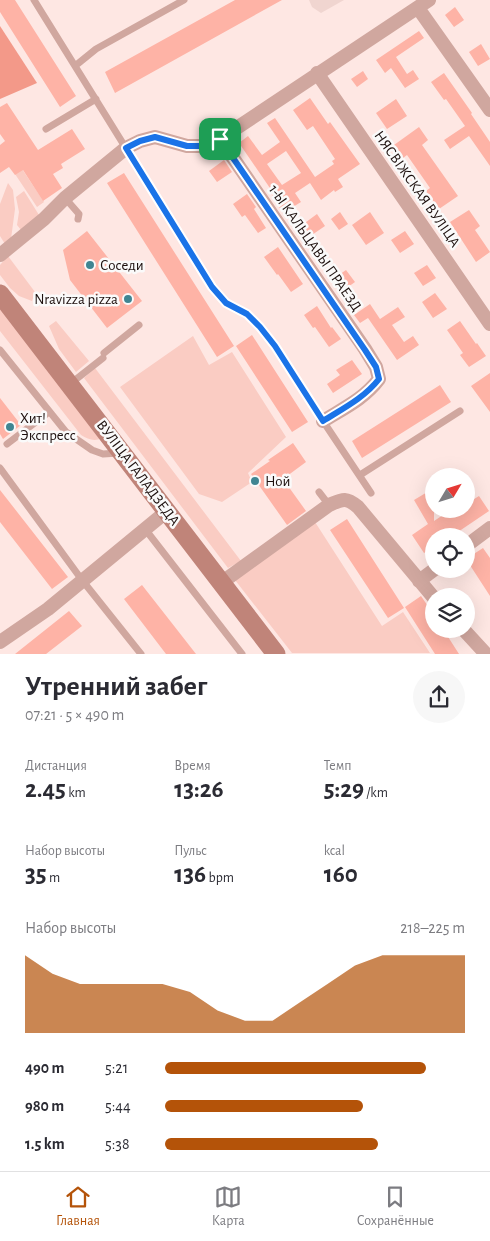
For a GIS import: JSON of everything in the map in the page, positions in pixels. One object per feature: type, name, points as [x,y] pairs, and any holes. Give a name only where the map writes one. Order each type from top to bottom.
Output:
[{"type":"main road","name":"ВУЛІЦА ГАЛАДЗЕДА","points":[[0,294],[276,654]]},
{"type":"street","points":[[0,255],[126,148],[140,141],[155,137],[187,146],[206,146],[220,139],[424,4],[490,110]]},
{"type":"street","name":"НЯСВІЖСКАЯ ВУЛІЦА","points":[[317,74],[490,324]]},
{"type":"street","name":"1-Ы КАЛЬЦАВЫ ПРАЕЗД","points":[[220,139],[376,367],[379,379],[372,388],[364,396],[323,421]]},
{"type":"street","points":[[221,583],[329,505],[340,500],[349,500],[358,507],[425,588]]},
{"type":"street","points":[[0,642],[48,609],[167,511]]},
{"type":"street","points":[[475,539],[490,528]]},
{"type":"street","points":[[419,581],[425,576]]},
{"type":"street","points":[[471,638],[486,654]]},
{"type":"lane","points":[[34,0],[212,287],[226,303],[247,314],[275,346],[371,493]]},
{"type":"lane","points":[[75,66],[96,49],[184,0]]},
{"type":"lane","points":[[46,129],[96,99]]},
{"type":"lane","points":[[65,198],[79,214],[78,219]]},
{"type":"lane","points":[[70,384],[139,325]]},
{"type":"lane","points":[[0,350],[66,432],[92,450],[103,454],[123,453]]},
{"type":"lane","points":[[360,476],[460,411]]},
{"type":"lane","points":[[7,444],[49,412]]},
{"type":"lane","points":[[0,468],[82,580],[141,654]]},
{"type":"lane","points":[[319,492],[329,505]]},
{"type":"lane","points":[[145,529],[242,654]]},
{"type":"shaded area","points":[[309,0],[344,0],[321,13],[312,7]]},
{"type":"shaded area","points":[[0,26],[37,83],[0,99]]},
{"type":"shaded area","points":[[22,169],[44,202],[37,207],[15,174]]},
{"type":"shaded area","points":[[8,183],[13,190],[15,209],[11,239],[5,244],[0,236],[0,204]]},
{"type":"shaded area","points":[[24,191],[39,215],[21,230],[17,225],[19,212],[16,197]]},
{"type":"shaded area","points":[[8,256],[35,292],[32,301],[19,296],[0,275],[0,265]]},
{"type":"shaded area","points":[[0,307],[102,438],[91,440],[81,435],[0,331]]},
{"type":"shaded area","points":[[56,321],[89,361],[76,372],[59,349],[49,326]]},
{"type":"shaded area","points":[[193,336],[209,365],[232,352],[286,437],[248,473],[252,482],[222,502],[199,494],[120,387]]},
{"type":"shaded area","points":[[95,368],[241,561],[228,568],[84,378]]},
{"type":"shaded area","points":[[315,522],[382,626],[403,612],[430,653],[292,653],[235,580]]},
{"type":"building","points":[[0,0],[15,0],[76,96],[60,107],[0,12]]},
{"type":"building","points":[[235,0],[282,0],[115,93],[105,72]]},
{"type":"building","points":[[455,7],[464,20],[454,27],[445,15]]},
{"type":"building","points":[[419,31],[424,38],[396,57],[407,74],[413,70],[419,79],[405,88],[391,68],[385,73],[376,60]]},
{"type":"building","points":[[481,44],[490,59],[478,66],[469,52]]},
{"type":"building","points":[[363,71],[368,79],[357,87],[351,79]]},
{"type":"building","points":[[444,73],[490,142],[490,166],[469,136],[450,149],[444,140],[465,126],[431,82]]},
{"type":"building","points":[[310,98],[360,164],[338,179],[343,187],[335,192],[334,190],[321,200],[310,183],[295,193],[301,202],[283,213],[272,196],[274,194],[239,143],[248,136],[262,155],[280,142],[267,123],[275,118],[315,177],[334,164],[332,161],[335,159],[313,126],[307,130],[293,110]],"holes":[[[286,151],[301,173],[282,185],[267,164]]]},
{"type":"building","points":[[396,99],[407,116],[387,129],[376,113]]},
{"type":"building","points":[[7,103],[38,150],[72,129],[85,149],[61,164],[63,168],[53,174],[62,188],[43,201],[23,170],[15,175],[9,167],[0,173],[0,145],[5,141],[0,134],[0,107]]},
{"type":"building","points":[[419,127],[428,140],[422,145],[458,196],[439,209],[426,191],[430,188],[407,155],[403,158],[394,145]]},
{"type":"building","points":[[224,160],[232,172],[217,182],[209,171]]},
{"type":"building","points":[[124,173],[234,346],[217,357],[107,183]]},
{"type":"building","points":[[247,194],[256,207],[254,209],[266,228],[258,233],[245,215],[242,217],[233,204]]},
{"type":"building","points":[[469,210],[480,226],[475,230],[490,252],[476,262],[450,222]]},
{"type":"building","points":[[340,212],[348,224],[339,230],[331,219]]},
{"type":"building","points":[[370,212],[384,233],[366,245],[352,225]]},
{"type":"building","points":[[317,214],[325,226],[306,239],[298,228]]},
{"type":"building","name":"Соседи","points":[[87,231],[142,301],[107,328],[70,280],[63,250]]},
{"type":"building","points":[[405,231],[414,244],[400,253],[391,240]]},
{"type":"building","points":[[278,247],[303,284],[291,292],[264,257]]},
{"type":"building","points":[[427,265],[436,278],[423,286],[414,273]]},
{"type":"building","points":[[346,270],[355,282],[341,292],[333,279]]},
{"type":"building","points":[[435,293],[447,309],[433,318],[422,302]]},
{"type":"building","points":[[370,304],[380,319],[398,307],[405,317],[392,325],[404,342],[413,336],[419,345],[397,360],[368,318],[360,323],[354,315]]},
{"type":"building","points":[[317,306],[331,328],[341,339],[329,347],[304,315]]},
{"type":"building","points":[[460,321],[486,356],[469,367],[460,355],[463,353],[447,330]]},
{"type":"building","points":[[252,335],[308,422],[292,432],[236,346]]},
{"type":"building","points":[[352,360],[362,374],[333,393],[327,384],[340,375],[336,370]]},
{"type":"building","points":[[490,373],[490,412],[471,386]]},
{"type":"building","points":[[440,385],[451,402],[362,458],[352,441]]},
{"type":"building","points":[[0,398],[21,425],[3,439],[0,434]]},
{"type":"building","points":[[293,443],[306,462],[283,479],[306,511],[287,525],[251,474]]},
{"type":"building","points":[[0,490],[68,577],[52,589],[0,522]]},
{"type":"building","points":[[425,493],[425,518],[434,518],[434,521],[438,518],[475,518],[475,498],[479,496],[489,511],[464,528],[425,528],[424,553],[412,535],[428,524],[414,500]]},
{"type":"building","points":[[347,519],[404,608],[388,618],[330,530]]},
{"type":"building","points":[[483,548],[490,558],[490,596],[475,573],[475,553]]},
{"type":"building","points":[[142,585],[196,654],[166,654],[124,599]]},
{"type":"building","points":[[421,596],[425,602],[425,638],[449,638],[459,654],[435,654],[405,607]]},
{"type":"building","points":[[69,611],[82,626],[46,654],[15,654]]},
{"type":"place","name":"Соседи","points":[[90,265]]},
{"type":"place","name":"Nravizza pizza","points":[[128,299]]},
{"type":"place","name":"Хит! Экспресс","points":[[10,427]]},
{"type":"place","name":"Ной","points":[[255,481]]},
{"type":"route","points":[[155,137],[187,146],[206,146],[220,139],[376,367],[379,379],[372,388],[364,396],[323,421],[275,346],[260,327],[247,314],[226,303],[212,287],[126,148],[140,141],[155,137]]}]
